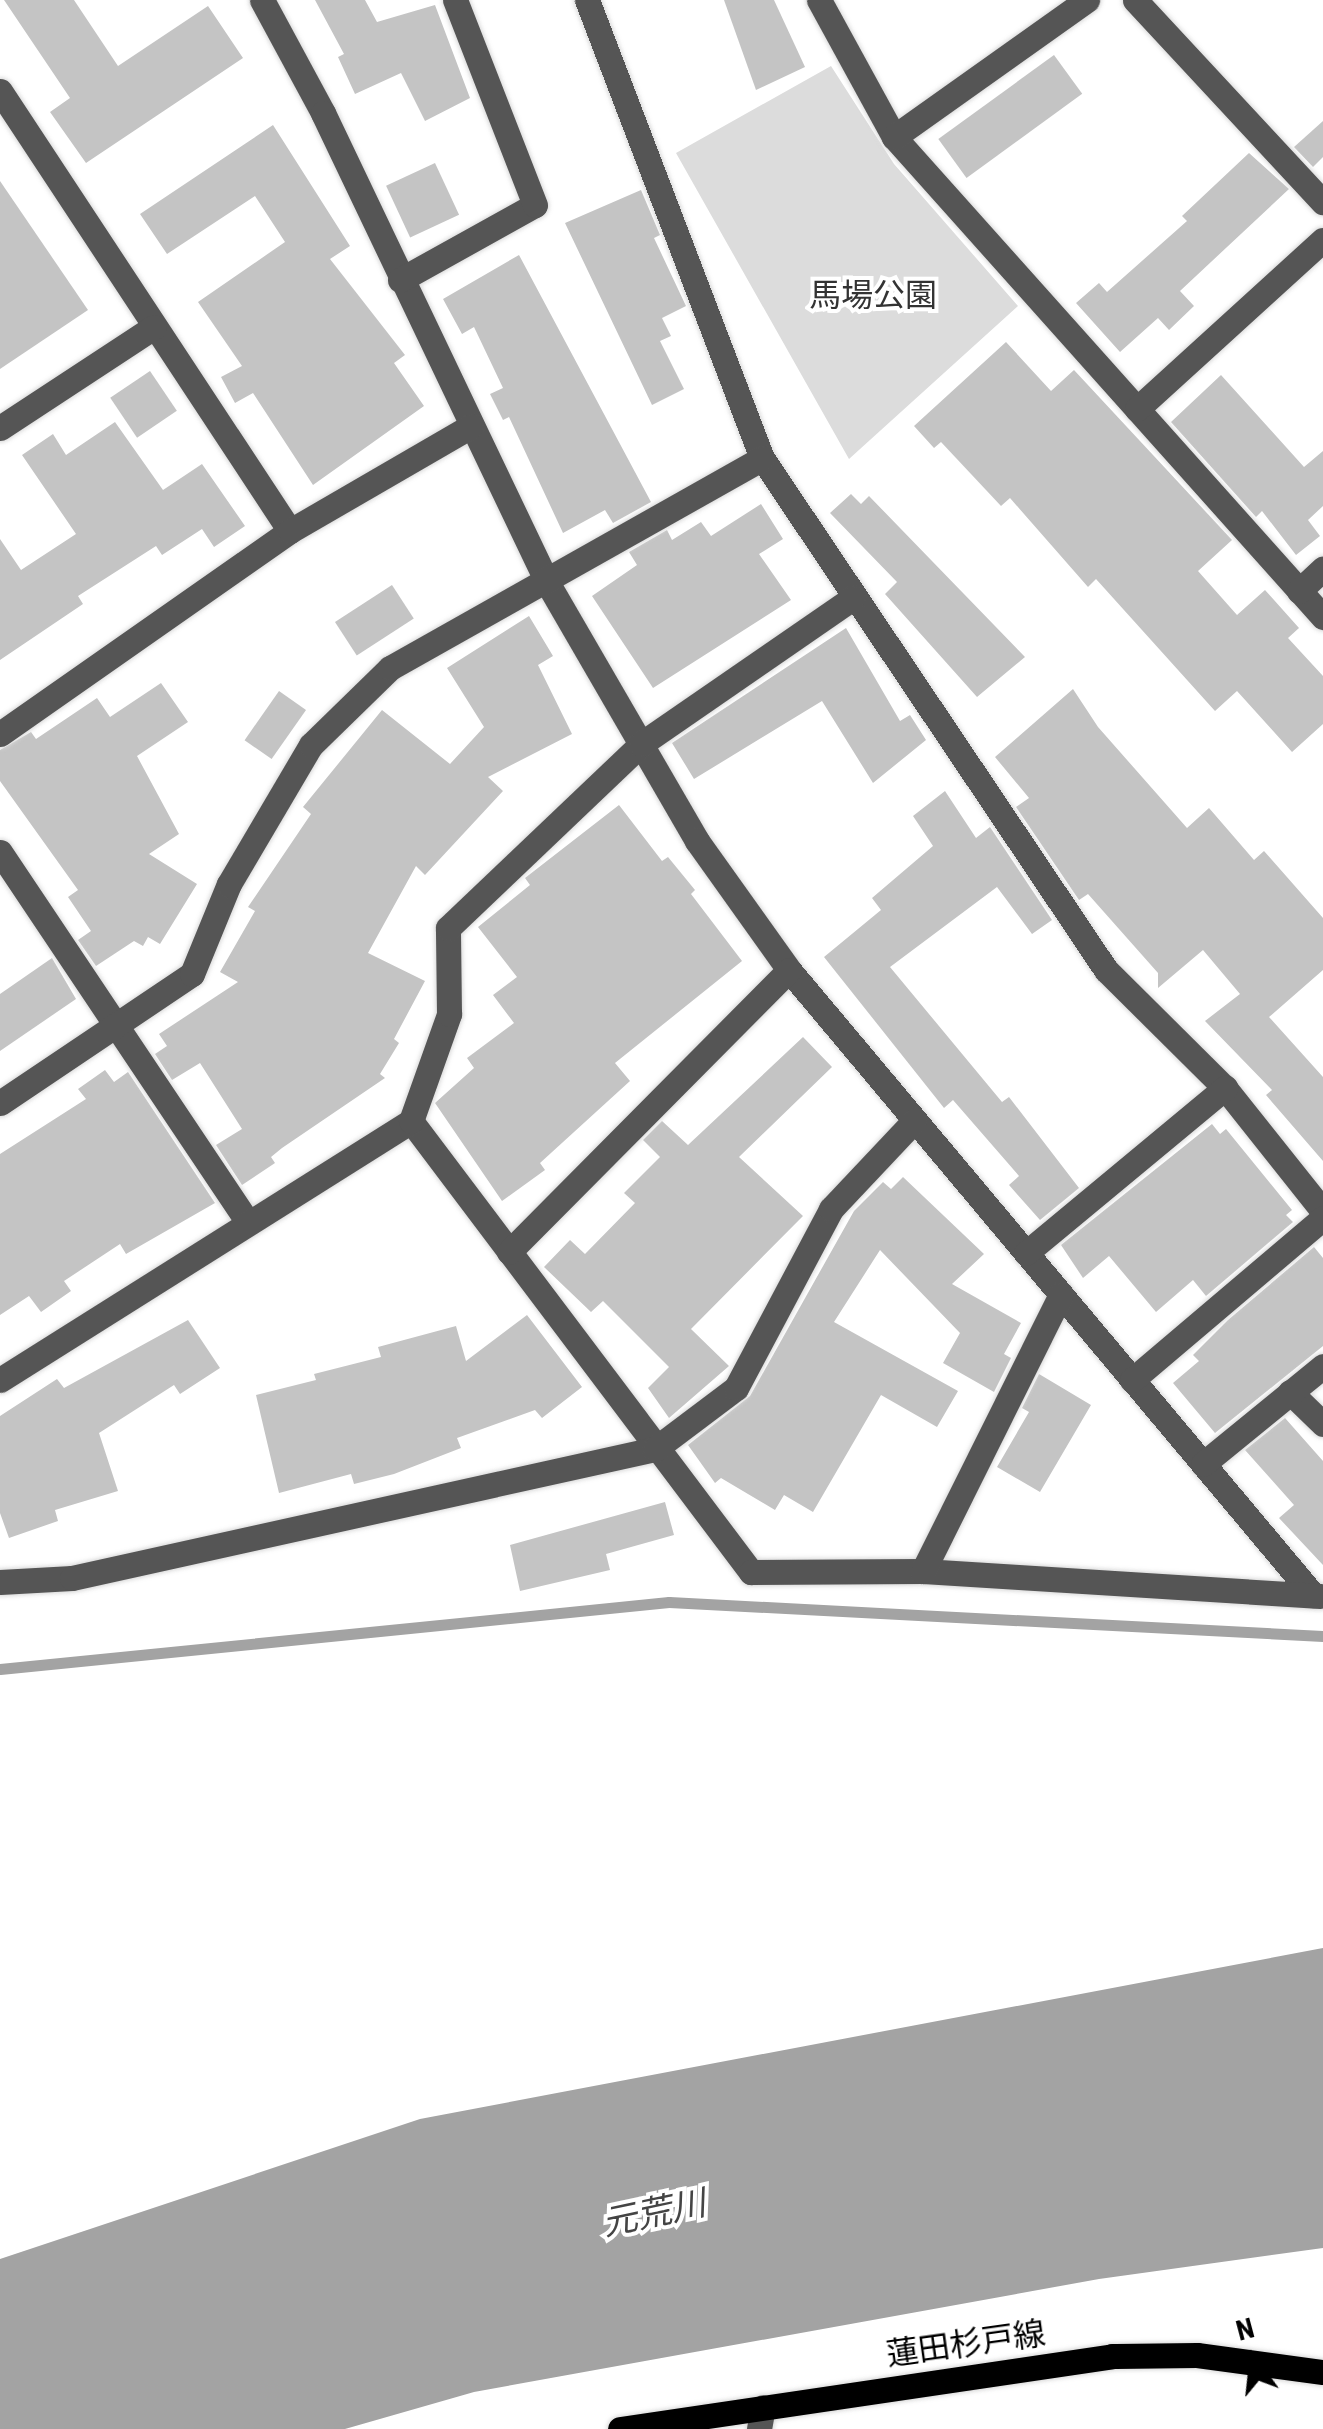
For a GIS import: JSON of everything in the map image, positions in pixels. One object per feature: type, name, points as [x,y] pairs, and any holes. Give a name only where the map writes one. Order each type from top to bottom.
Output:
[{"type":"main road","name":"蓮田杉戸線","points":[[620,2429],[761,2418],[1155,2354],[1323,2372]]},
{"type":"street","points":[[262,0],[548,582],[697,842],[789,970],[1203,1464],[1318,1595]]},
{"type":"street","points":[[400,280],[534,204],[456,0]]},
{"type":"street","points":[[587,0],[762,458],[853,598],[988,788],[1106,970],[1226,1088],[1323,1214],[1132,1380]]},
{"type":"street","points":[[819,0],[894,137],[1323,617]]},
{"type":"street","points":[[894,137],[1087,0]]},
{"type":"street","points":[[1135,0],[1323,202]]},
{"type":"street","points":[[0,92],[290,531]]},
{"type":"street","points":[[1137,409],[1323,240]]},
{"type":"street","points":[[0,428],[154,327]]},
{"type":"street","points":[[0,734],[290,531],[471,426]]},
{"type":"street","points":[[0,1103],[192,974],[229,884],[311,745],[390,668],[762,458]]},
{"type":"street","points":[[1299,590],[1323,569]]},
{"type":"street","points":[[0,1380],[410,1121],[449,1014],[448,928],[641,744],[853,598]]},
{"type":"street","points":[[0,852],[248,1223]]},
{"type":"street","points":[[509,1252],[789,970]]},
{"type":"street","points":[[1026,1253],[1226,1088]]},
{"type":"street","points":[[0,1582],[72,1578],[655,1449],[736,1388],[831,1208],[915,1120]]},
{"type":"street","points":[[410,1121],[751,1572],[923,1571],[1318,1595]]},
{"type":"street","points":[[923,1571],[1061,1294]]},
{"type":"street","points":[[1203,1464],[1323,1366]]},
{"type":"street","points":[[1290,1392],[1323,1424]]},
{"type":"green space","name":"馬場公園","points":[[831,66],[894,164],[1018,306],[849,459],[676,153]]},
{"type":"water","name":"元荒川","points":[[1323,1948],[1323,2248],[1099,2279],[474,2392],[345,2429],[0,2429],[0,2259],[420,2119]]},
{"type":"building","points":[[4,0],[74,0],[118,66],[208,6],[243,58],[86,163],[50,112],[70,98]]},
{"type":"building","points":[[315,0],[365,0],[377,22],[435,5],[470,98],[425,121],[401,73],[355,94],[338,57],[344,54]]},
{"type":"building","points":[[724,0],[774,0],[805,67],[756,90]]},
{"type":"building","points":[[1054,55],[1082,94],[967,178],[938,139]]},
{"type":"building","points":[[1323,121],[1323,157],[1313,167],[1294,147]]},
{"type":"building","points":[[273,125],[350,246],[330,259],[405,355],[394,363],[424,406],[313,485],[253,393],[235,403],[221,377],[242,366],[198,302],[285,242],[255,196],[167,254],[140,214]]},
{"type":"building","points":[[1249,153],[1289,189],[1180,291],[1194,306],[1169,330],[1158,318],[1120,352],[1076,303],[1099,283],[1107,292],[1187,221],[1182,216]]},
{"type":"building","points":[[435,163],[459,215],[410,237],[386,186]]},
{"type":"building","points":[[0,181],[88,310],[0,369]]},
{"type":"building","points":[[641,190],[660,235],[654,238],[686,306],[662,318],[671,336],[660,341],[684,389],[652,405],[565,223]]},
{"type":"building","points":[[519,255],[651,502],[613,523],[605,510],[563,533],[509,417],[503,420],[490,394],[503,388],[474,327],[462,334],[443,299]]},
{"type":"building","points":[[1006,342],[1051,391],[1074,370],[1232,540],[1198,571],[1237,615],[1265,590],[1299,628],[1288,638],[1323,676],[1323,724],[1292,752],[1237,691],[1215,711],[1096,579],[1088,587],[1010,498],[1001,506],[941,442],[934,448],[914,426]]},
{"type":"building","points":[[150,371],[177,411],[137,438],[110,398]]},
{"type":"building","points":[[1221,375],[1304,467],[1323,451],[1323,506],[1308,520],[1320,536],[1296,555],[1262,511],[1256,517],[1171,422]]},
{"type":"building","points":[[115,422],[163,490],[202,464],[245,526],[214,547],[202,529],[162,555],[156,546],[78,596],[83,604],[0,660],[0,539],[21,570],[76,534],[22,455],[53,434],[66,455]]},
{"type":"building","points":[[851,494],[861,504],[869,496],[1025,657],[977,697],[885,594],[897,582],[830,513]]},
{"type":"building","points":[[761,504],[783,539],[759,554],[791,600],[653,688],[592,596],[637,565],[629,552],[667,530],[672,540],[701,522],[711,536]]},
{"type":"building","points":[[392,585],[414,619],[357,656],[335,622]]},
{"type":"building","points":[[529,616],[553,656],[538,665],[572,734],[488,777],[503,791],[425,875],[416,866],[368,953],[425,981],[394,1039],[399,1043],[380,1074],[385,1078],[282,1148],[271,1157],[275,1163],[242,1185],[216,1145],[242,1129],[200,1063],[172,1080],[155,1054],[167,1046],[159,1034],[238,982],[220,972],[255,911],[248,907],[311,814],[303,807],[382,710],[450,764],[484,727],[447,668]]},
{"type":"building","points":[[846,628],[900,721],[910,715],[926,740],[873,783],[822,701],[694,779],[672,743]]},
{"type":"building","points":[[161,683],[188,722],[137,756],[179,834],[149,854],[197,884],[160,944],[148,937],[143,946],[134,941],[96,966],[78,940],[91,931],[68,897],[78,890],[0,781],[0,750],[31,732],[36,739],[97,698],[110,717]]},
{"type":"building","points":[[1073,689],[1098,727],[1187,828],[1209,808],[1254,860],[1264,851],[1323,918],[1323,970],[1269,1017],[1323,1077],[1323,1161],[1266,1095],[1272,1090],[1205,1021],[1240,994],[1203,950],[1158,988],[1158,973],[1088,894],[1079,900],[1016,807],[1029,798],[995,757]]},
{"type":"building","points":[[279,691],[306,710],[272,759],[245,740]]},
{"type":"building","points":[[945,791],[976,838],[990,827],[1052,920],[1032,934],[997,887],[890,967],[1002,1102],[1009,1097],[1079,1188],[1040,1220],[1009,1185],[1019,1176],[953,1100],[944,1108],[824,957],[881,910],[872,898],[933,846],[913,816]]},
{"type":"building","points":[[619,805],[662,861],[668,857],[695,890],[691,894],[742,961],[615,1063],[630,1081],[540,1163],[545,1170],[502,1201],[435,1103],[474,1068],[467,1058],[514,1023],[493,995],[517,977],[478,927],[530,885],[525,878]]},
{"type":"building","points":[[52,958],[76,999],[0,1051],[0,994]]},
{"type":"building","points":[[803,1037],[832,1067],[739,1157],[803,1216],[691,1329],[729,1366],[669,1418],[648,1388],[669,1367],[603,1301],[591,1312],[544,1267],[570,1240],[585,1254],[635,1203],[624,1193],[660,1157],[643,1140],[662,1121],[688,1145]]},
{"type":"building","points":[[105,1070],[114,1082],[128,1072],[215,1203],[126,1254],[120,1244],[64,1281],[71,1291],[41,1312],[29,1296],[0,1315],[0,1154],[86,1099],[78,1089]]},
{"type":"building","points":[[1212,1124],[1220,1134],[1226,1129],[1292,1210],[1286,1215],[1293,1222],[1206,1296],[1193,1280],[1156,1312],[1109,1256],[1083,1278],[1061,1245]]},
{"type":"building","points":[[903,1177],[984,1254],[952,1284],[1021,1323],[1004,1354],[1011,1358],[994,1392],[943,1363],[960,1333],[880,1250],[834,1322],[958,1391],[937,1427],[881,1395],[813,1512],[784,1495],[775,1510],[721,1478],[715,1483],[688,1445],[750,1396],[854,1211],[883,1182],[891,1189]]},
{"type":"building","points":[[1314,1247],[1323,1258],[1323,1346],[1215,1433],[1173,1383],[1199,1361],[1193,1355],[1228,1320]]},
{"type":"building","points":[[527,1315],[582,1387],[542,1418],[535,1410],[457,1438],[461,1448],[394,1474],[354,1484],[351,1474],[279,1493],[256,1395],[316,1380],[314,1374],[381,1357],[378,1347],[456,1326],[466,1361]]},
{"type":"building","points":[[188,1320],[220,1368],[180,1394],[174,1385],[99,1433],[118,1491],[55,1510],[58,1521],[9,1538],[0,1513],[0,1416],[57,1379],[64,1388]]},
{"type":"building","points":[[1039,1374],[1091,1405],[1040,1492],[997,1467],[1029,1412],[1022,1408]]},
{"type":"building","points":[[1285,1418],[1323,1461],[1323,1565],[1279,1518],[1294,1505],[1245,1450]]},
{"type":"building","points":[[665,1502],[674,1535],[606,1554],[610,1570],[520,1591],[510,1545]]},
{"type":"waterway","points":[[0,1669],[669,1602],[1323,1636]]}]
